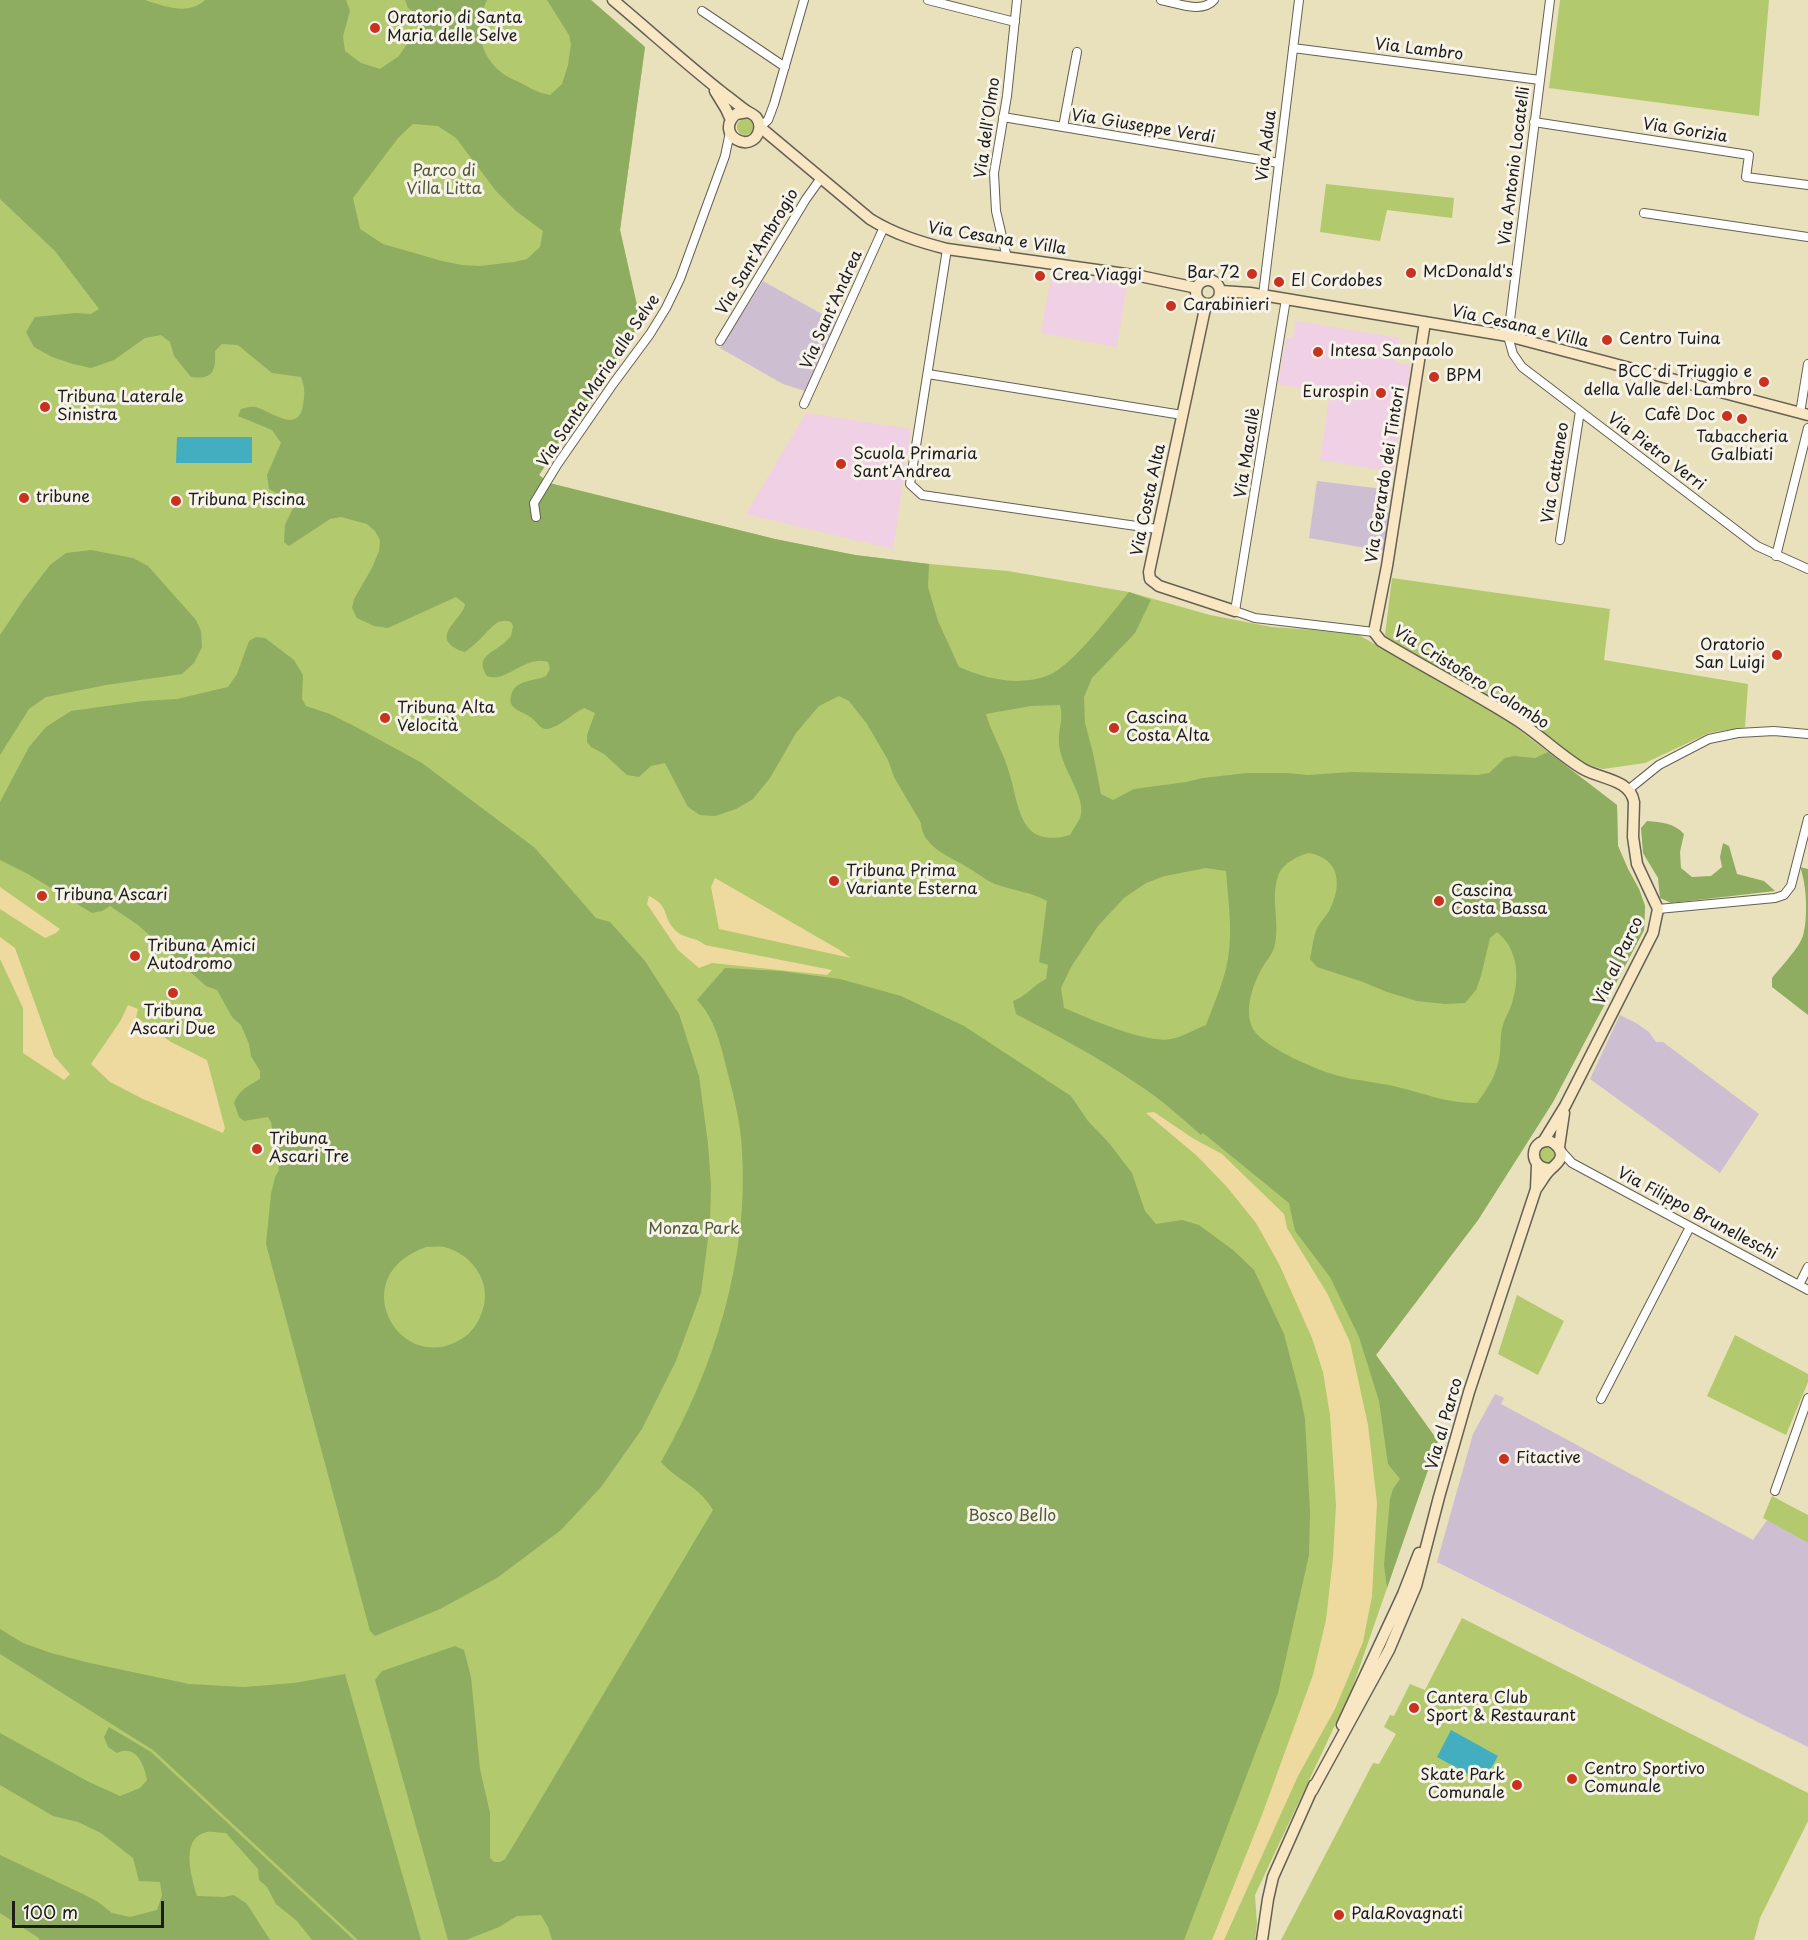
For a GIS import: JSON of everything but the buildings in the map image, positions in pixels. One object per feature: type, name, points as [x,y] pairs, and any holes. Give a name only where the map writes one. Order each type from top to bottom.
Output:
[{"type":"street","name":"Via Cesana e Villa","points":[[614,0],[785,148],[870,219],[884,227],[917,241],[947,249],[1140,276],[1197,288]]},
{"type":"street","points":[[754,119],[754,139],[741,142],[736,140],[729,126],[731,120],[740,112],[754,119],[768,120],[804,0]]},
{"type":"street","points":[[928,0],[1015,22]]},
{"type":"street","name":"Via dell'Olmo","points":[[1007,258],[994,192],[994,173],[1017,0]]},
{"type":"street","points":[[1161,0],[1200,7],[1208,6],[1214,0]]},
{"type":"street","name":"Via Adua","points":[[1263,295],[1299,0]]},
{"type":"street","name":"Via Antonio Locatelli","points":[[1508,336],[1550,0]]},
{"type":"street","points":[[702,11],[785,67]]},
{"type":"street","name":"Via Lambro","points":[[1293,48],[1540,80]]},
{"type":"street","points":[[1064,127],[1077,52]]},
{"type":"street","name":"Via Cesana e Villa","points":[[708,81],[731,120]]},
{"type":"street","name":"Via Giuseppe Verdi","points":[[1003,117],[1279,163]]},
{"type":"street","name":"Via Gorizia","points":[[1534,122],[1749,155],[1746,177],[1808,185]]},
{"type":"street","name":"Via Santa Maria alle Selve","points":[[536,517],[534,503],[557,465],[666,308],[680,279],[725,156],[730,132]]},
{"type":"street","name":"Via Cesana e Villa","points":[[754,139],[785,148]]},
{"type":"street","name":"Via Santa Maria alle Selve","points":[[725,156],[741,142]]},
{"type":"street","name":"Via Sant'Ambrogio","points":[[720,341],[810,192],[821,178]]},
{"type":"street","points":[[1644,213],[1808,237]]},
{"type":"street","name":"Via Sant'Andrea","points":[[804,404],[884,227]]},
{"type":"street","points":[[947,249],[910,484],[922,495],[1157,529]]},
{"type":"street","points":[[1210,280],[1217,284],[1221,291],[1218,300],[1211,304],[1202,303],[1196,296],[1197,288],[1202,281],[1210,280]]},
{"type":"street","name":"Via Cesana e Villa","points":[[1221,291],[1263,295],[1508,336],[1804,414]]},
{"type":"street","name":"Via Macallè","points":[[1235,611],[1286,299]]},
{"type":"street","name":"Via Costa Alta","points":[[1206,304],[1157,529],[1149,572],[1150,579],[1159,586],[1255,618],[1374,632]]},
{"type":"street","name":"Via Gerardo dei Tintori","points":[[1374,632],[1388,566],[1425,322]]},
{"type":"street","name":"Via Pietro Verri","points":[[1508,336],[1513,354],[1522,367],[1757,546],[1808,569]]},
{"type":"street","points":[[1804,414],[1808,364]]},
{"type":"street","points":[[928,374],[1182,415]]},
{"type":"street","name":"Via Cattaneo","points":[[1560,540],[1580,411]]},
{"type":"street","points":[[1776,555],[1808,428]]},
{"type":"street","name":"Via Cristoforo Colombo","points":[[1374,632],[1381,641],[1513,717],[1583,769],[1628,790]]},
{"type":"street","points":[[1628,790],[1659,765],[1709,739],[1748,732],[1774,731],[1808,734]]},
{"type":"street","name":"Via al Parco","points":[[1544,1142],[1565,1106],[1653,933],[1658,909],[1636,864],[1633,837],[1634,802],[1628,790]]},
{"type":"street","points":[[1658,909],[1784,895],[1791,886],[1808,819]]},
{"type":"street","name":"Via al Parco","points":[[1560,1149],[1565,1106]]},
{"type":"street","points":[[1553,1167],[1560,1160],[1560,1149],[1553,1142],[1538,1145],[1534,1151],[1534,1160],[1544,1169],[1572,1163]]},
{"type":"street","name":"Via Filippo Brunelleschi","points":[[1560,1149],[1572,1163],[1808,1290]]},
{"type":"street","name":"Via al Parco","points":[[1262,1940],[1273,1877],[1312,1791],[1389,1650],[1416,1586],[1439,1497],[1491,1322],[1536,1189],[1537,1165]]},
{"type":"street","name":"Via al Parco","points":[[1536,1189],[1553,1167]]},
{"type":"street","points":[[1601,1399],[1690,1227]]},
{"type":"street","points":[[1799,1285],[1808,1268]]},
{"type":"street","points":[[1775,1491],[1808,1398]]},
{"type":"shaded area","points":[[1052,272],[1127,283],[1117,347],[1041,333]]},
{"type":"shaded area","points":[[763,281],[836,322],[805,391],[783,384],[720,348]]},
{"type":"shaded area","points":[[1296,321],[1399,338],[1395,362],[1411,365],[1393,472],[1320,460],[1330,393],[1278,384],[1286,338],[1293,338]]},
{"type":"shaded area","name":"Scuola Primaria Sant'Andrea","points":[[806,413],[911,429],[893,549],[746,514]]},
{"type":"shaded area","points":[[1317,481],[1391,490],[1383,551],[1309,538]]},
{"type":"shaded area","points":[[1620,1015],[1649,1032],[1656,1042],[1663,1042],[1759,1114],[1720,1173],[1590,1079]]},
{"type":"shaded area","points":[[1495,1394],[1504,1398],[1501,1404],[1753,1540],[1767,1520],[1808,1543],[1808,1747],[1437,1562],[1473,1434]]},
{"type":"green space","name":"Monza Park","points":[[0,0],[591,0],[645,47],[620,230],[641,323],[539,475],[549,483],[775,539],[855,555],[1008,571],[1129,592],[1210,615],[1272,627],[1359,635],[1505,719],[1617,805],[1618,846],[1645,906],[1644,930],[1553,1102],[1478,1220],[1376,1355],[1438,1441],[1352,1689],[1255,1895],[1257,1923],[1255,1940],[0,1940]]},
{"type":"green space","points":[[0,0],[145,0],[184,9],[199,5],[205,0],[346,0],[350,11],[343,36],[345,51],[361,63],[380,69],[399,56],[420,24],[419,16],[408,8],[405,0],[487,0],[480,30],[488,58],[506,76],[550,95],[562,84],[571,44],[569,35],[547,0],[591,0],[645,47],[620,230],[641,323],[539,475],[549,483],[775,539],[855,555],[929,564],[928,587],[938,621],[959,667],[992,678],[1015,681],[1038,679],[1049,675],[1080,650],[1129,592],[1151,600],[1135,633],[1092,678],[1084,697],[1085,723],[1101,794],[1113,800],[1134,789],[1247,773],[1308,775],[1352,772],[1478,775],[1489,773],[1505,758],[1514,756],[1535,758],[1548,752],[1617,805],[1618,846],[1645,906],[1644,930],[1553,1102],[1478,1220],[1376,1355],[1438,1441],[1387,1588],[1384,1565],[1390,1499],[1400,1479],[1388,1464],[1379,1401],[1359,1337],[1330,1277],[1295,1231],[1289,1203],[1203,1133],[1201,1135],[1122,1073],[1016,1014],[1013,1001],[1046,979],[1048,965],[1039,962],[1047,901],[991,882],[932,845],[894,777],[888,760],[867,724],[849,701],[839,696],[819,706],[796,733],[770,778],[753,799],[736,809],[715,816],[700,815],[688,807],[665,763],[651,766],[639,777],[627,775],[604,754],[591,747],[587,742],[587,735],[595,713],[584,708],[555,726],[548,729],[542,728],[532,718],[514,708],[510,701],[513,691],[520,684],[546,676],[550,669],[548,662],[532,662],[494,677],[487,676],[484,670],[485,658],[511,636],[513,626],[511,622],[498,622],[465,652],[452,646],[447,636],[448,630],[465,604],[456,597],[388,628],[374,626],[357,618],[352,608],[354,599],[379,551],[380,540],[375,531],[367,524],[341,517],[330,519],[289,546],[284,542],[285,525],[294,506],[290,501],[269,489],[267,475],[281,443],[272,430],[238,416],[241,409],[253,407],[289,420],[296,419],[304,401],[301,377],[272,373],[238,345],[222,344],[215,351],[212,373],[204,377],[191,377],[174,356],[170,342],[161,335],[145,338],[114,360],[91,368],[52,357],[34,347],[26,332],[35,317],[75,313],[91,314],[99,309],[55,251],[0,199]],"holes":[[[413,124],[438,126],[456,138],[496,191],[516,211],[543,231],[540,247],[527,259],[480,266],[462,265],[383,244],[360,229],[353,198],[398,138]],[[1060,705],[1060,752],[1077,791],[1081,810],[1080,818],[1070,835],[1052,838],[1039,836],[1023,820],[1007,766],[986,714],[1031,706]],[[1305,854],[1320,856],[1327,861],[1333,867],[1337,883],[1333,902],[1314,937],[1310,959],[1317,967],[1417,1001],[1445,1004],[1465,1003],[1476,990],[1490,938],[1497,932],[1504,938],[1515,963],[1515,990],[1502,1028],[1495,1074],[1477,1103],[1446,1100],[1390,1085],[1330,1073],[1281,1052],[1255,1032],[1249,1018],[1251,994],[1274,948],[1276,939],[1275,894],[1278,876],[1286,864]],[[1206,868],[1226,871],[1230,915],[1228,959],[1206,1025],[1175,1038],[1160,1040],[1132,1034],[1064,1008],[1061,988],[1071,967],[1098,926],[1124,898],[1146,883],[1165,876]]]},
{"type":"green space","points":[[1560,0],[1769,0],[1759,116],[1549,88]]},
{"type":"green space","points":[[742,119],[748,119],[753,127],[751,133],[742,135],[737,130],[737,124]]},
{"type":"green space","points":[[1326,184],[1454,198],[1452,218],[1387,210],[1380,241],[1320,232]]},
{"type":"green space","points":[[91,550],[133,558],[148,566],[196,620],[201,631],[202,647],[194,663],[182,674],[106,685],[46,697],[29,709],[0,755],[0,635],[50,565],[66,553]]},
{"type":"green space","points":[[1392,578],[1610,609],[1604,660],[1748,684],[1745,727],[1709,733],[1645,763],[1603,769],[1588,765],[1521,715],[1389,640],[1385,635]]},
{"type":"green space","points":[[256,637],[265,638],[294,660],[303,675],[302,699],[306,706],[330,714],[422,763],[535,848],[596,918],[610,922],[645,961],[679,1014],[699,1076],[708,1144],[711,1185],[710,1223],[701,1293],[676,1361],[642,1429],[601,1487],[561,1530],[497,1578],[440,1609],[375,1636],[370,1631],[266,1244],[271,1194],[279,1170],[271,1122],[268,1117],[244,1121],[239,1117],[234,1103],[241,1092],[260,1079],[260,1071],[251,1056],[241,1025],[232,1017],[217,990],[206,986],[138,925],[110,906],[92,913],[28,874],[0,860],[0,802],[29,747],[46,727],[71,711],[143,701],[177,699],[228,687],[237,674],[249,641]],"holes":[[[426,1247],[453,1250],[470,1261],[481,1277],[485,1295],[480,1318],[474,1328],[454,1343],[433,1347],[413,1343],[398,1331],[388,1315],[384,1297],[388,1277],[402,1260]]]},
{"type":"green space","points":[[1647,821],[1672,825],[1684,834],[1680,852],[1681,868],[1692,877],[1711,876],[1722,867],[1720,857],[1723,843],[1729,846],[1737,874],[1764,881],[1775,891],[1671,903],[1660,898],[1658,878],[1643,853],[1641,828]]},
{"type":"green space","points":[[1800,867],[1808,869],[1808,1015],[1772,987],[1772,978],[1794,952],[1803,936],[1806,902]]},
{"type":"green space","name":"Bosco Bello","points":[[725,968],[780,971],[840,979],[901,996],[964,1026],[1071,1096],[1088,1121],[1109,1143],[1132,1173],[1145,1211],[1156,1224],[1182,1220],[1199,1225],[1233,1250],[1254,1270],[1284,1334],[1305,1419],[1310,1512],[1309,1555],[1278,1693],[1184,1940],[552,1940],[541,1915],[517,1916],[499,1927],[466,1940],[448,1940],[375,1680],[382,1671],[455,1646],[464,1650],[471,1677],[480,1769],[490,1813],[490,1858],[494,1862],[500,1862],[505,1859],[513,1846],[713,1510],[695,1489],[661,1462],[697,1389],[712,1351],[724,1312],[740,1232],[743,1192],[739,1121],[716,1033],[708,1015],[697,1000]]},
{"type":"green space","points":[[1548,1147],[1556,1155],[1548,1163],[1540,1155]]},
{"type":"green space","points":[[1517,1295],[1564,1321],[1538,1375],[1498,1354]]},
{"type":"green space","points":[[1735,1335],[1808,1374],[1808,1382],[1786,1435],[1707,1396]]},
{"type":"green space","points":[[1772,1496],[1808,1515],[1808,1543],[1763,1518]]},
{"type":"green space","name":"Centro Sportivo Comunale","points":[[1462,1618],[1808,1793],[1808,1821],[1760,1918],[1754,1940],[1281,1940],[1373,1763],[1379,1764],[1396,1734],[1384,1727],[1390,1715],[1394,1716],[1410,1684],[1425,1690]]},
{"type":"green space","points":[[0,1629],[23,1643],[51,1653],[189,1684],[244,1687],[294,1683],[345,1674],[421,1940],[358,1940],[153,1750],[0,1654]]},
{"type":"green space","points":[[109,1727],[151,1752],[354,1940],[312,1940],[297,1921],[276,1904],[267,1887],[259,1880],[258,1869],[226,1833],[214,1832],[198,1836],[190,1850],[191,1869],[197,1896],[234,1895],[247,1904],[270,1940],[39,1940],[0,1913],[0,1855],[83,1894],[112,1913],[130,1917],[157,1910],[162,1895],[160,1882],[139,1881],[133,1858],[101,1833],[78,1822],[53,1816],[0,1785],[0,1733],[89,1782],[120,1796],[140,1788],[147,1780],[141,1762],[134,1753],[124,1751],[117,1753],[108,1747],[104,1737]]},
{"type":"sand","points":[[715,878],[851,958],[719,929],[711,887]]},
{"type":"sand","points":[[0,887],[60,929],[45,938],[0,909]]},
{"type":"sand","points":[[649,896],[660,904],[678,933],[705,945],[832,970],[827,975],[712,963],[699,968],[678,950],[647,904]]},
{"type":"sand","points":[[0,937],[15,948],[54,1056],[70,1074],[64,1080],[23,1053],[23,1008],[0,959]]},
{"type":"sand","points":[[128,1005],[138,1009],[136,1017],[171,1042],[207,1060],[225,1128],[223,1133],[143,1099],[110,1082],[91,1064],[121,1020]]},
{"type":"sand","points":[[1154,1112],[1194,1139],[1222,1154],[1284,1214],[1287,1228],[1327,1293],[1350,1342],[1368,1425],[1377,1503],[1372,1596],[1363,1642],[1335,1709],[1298,1776],[1224,1940],[1212,1940],[1262,1815],[1313,1675],[1326,1620],[1336,1505],[1330,1415],[1323,1372],[1312,1338],[1279,1264],[1256,1223],[1227,1187],[1196,1155],[1146,1113]]},
{"type":"water","points":[[177,437],[252,437],[252,463],[176,463]]},
{"type":"water","points":[[1451,1730],[1498,1756],[1483,1782],[1437,1757]]},
{"type":"place","name":"Oratorio di Santa Maria delle Selve","points":[[375,28]]},
{"type":"place","name":"McDonald's","points":[[1411,273]]},
{"type":"place","name":"Bar 72","points":[[1252,274]]},
{"type":"place","name":"Crea Viaggi","points":[[1040,276]]},
{"type":"place","name":"El Cordobes","points":[[1279,282]]},
{"type":"place","name":"Carabinieri","points":[[1171,306]]},
{"type":"place","name":"Centro Tuina","points":[[1607,340]]},
{"type":"place","name":"Intesa Sanpaolo","points":[[1318,352]]},
{"type":"place","name":"BPM","points":[[1434,377]]},
{"type":"place","name":"BCC di Triuggio e della Valle del Lambro","points":[[1764,382]]},
{"type":"place","name":"Eurospin","points":[[1381,393]]},
{"type":"place","name":"Tribuna Laterale Sinistra","points":[[45,407]]},
{"type":"place","name":"Cafè Doc","points":[[1727,416]]},
{"type":"place","name":"Tabaccheria Galbiati","points":[[1742,419]]},
{"type":"place","name":"Scuola Primaria Sant'Andrea","points":[[841,464]]},
{"type":"place","name":"tribune","points":[[24,498]]},
{"type":"place","name":"Tribuna Piscina","points":[[176,501]]},
{"type":"place","name":"Oratorio San Luigi","points":[[1777,655]]},
{"type":"place","name":"Tribuna Alta Velocità","points":[[385,718]]},
{"type":"place","name":"Cascina Costa Alta","points":[[1114,728]]},
{"type":"place","name":"Tribuna Prima Variante Esterna","points":[[834,881]]},
{"type":"place","name":"Tribuna Ascari","points":[[42,896]]},
{"type":"place","name":"Cascina Costa Bassa","points":[[1439,901]]},
{"type":"place","name":"Tribuna Amici Autodromo","points":[[135,956]]},
{"type":"place","name":"Tribuna Ascari Due","points":[[173,993]]},
{"type":"place","name":"Tribuna Ascari Tre","points":[[257,1149]]},
{"type":"place","name":"Fitactive","points":[[1504,1459]]},
{"type":"place","name":"Cantera Club Sport & Restaurant","points":[[1414,1708]]},
{"type":"place","name":"Centro Sportivo Comunale","points":[[1572,1779]]},
{"type":"place","name":"Skate Park Comunale","points":[[1517,1785]]},
{"type":"place","name":"PalaRovagnati","points":[[1339,1915]]},
{"type":"park label","name":"Parco di Villa Litta","points":[[444,181]]}]
